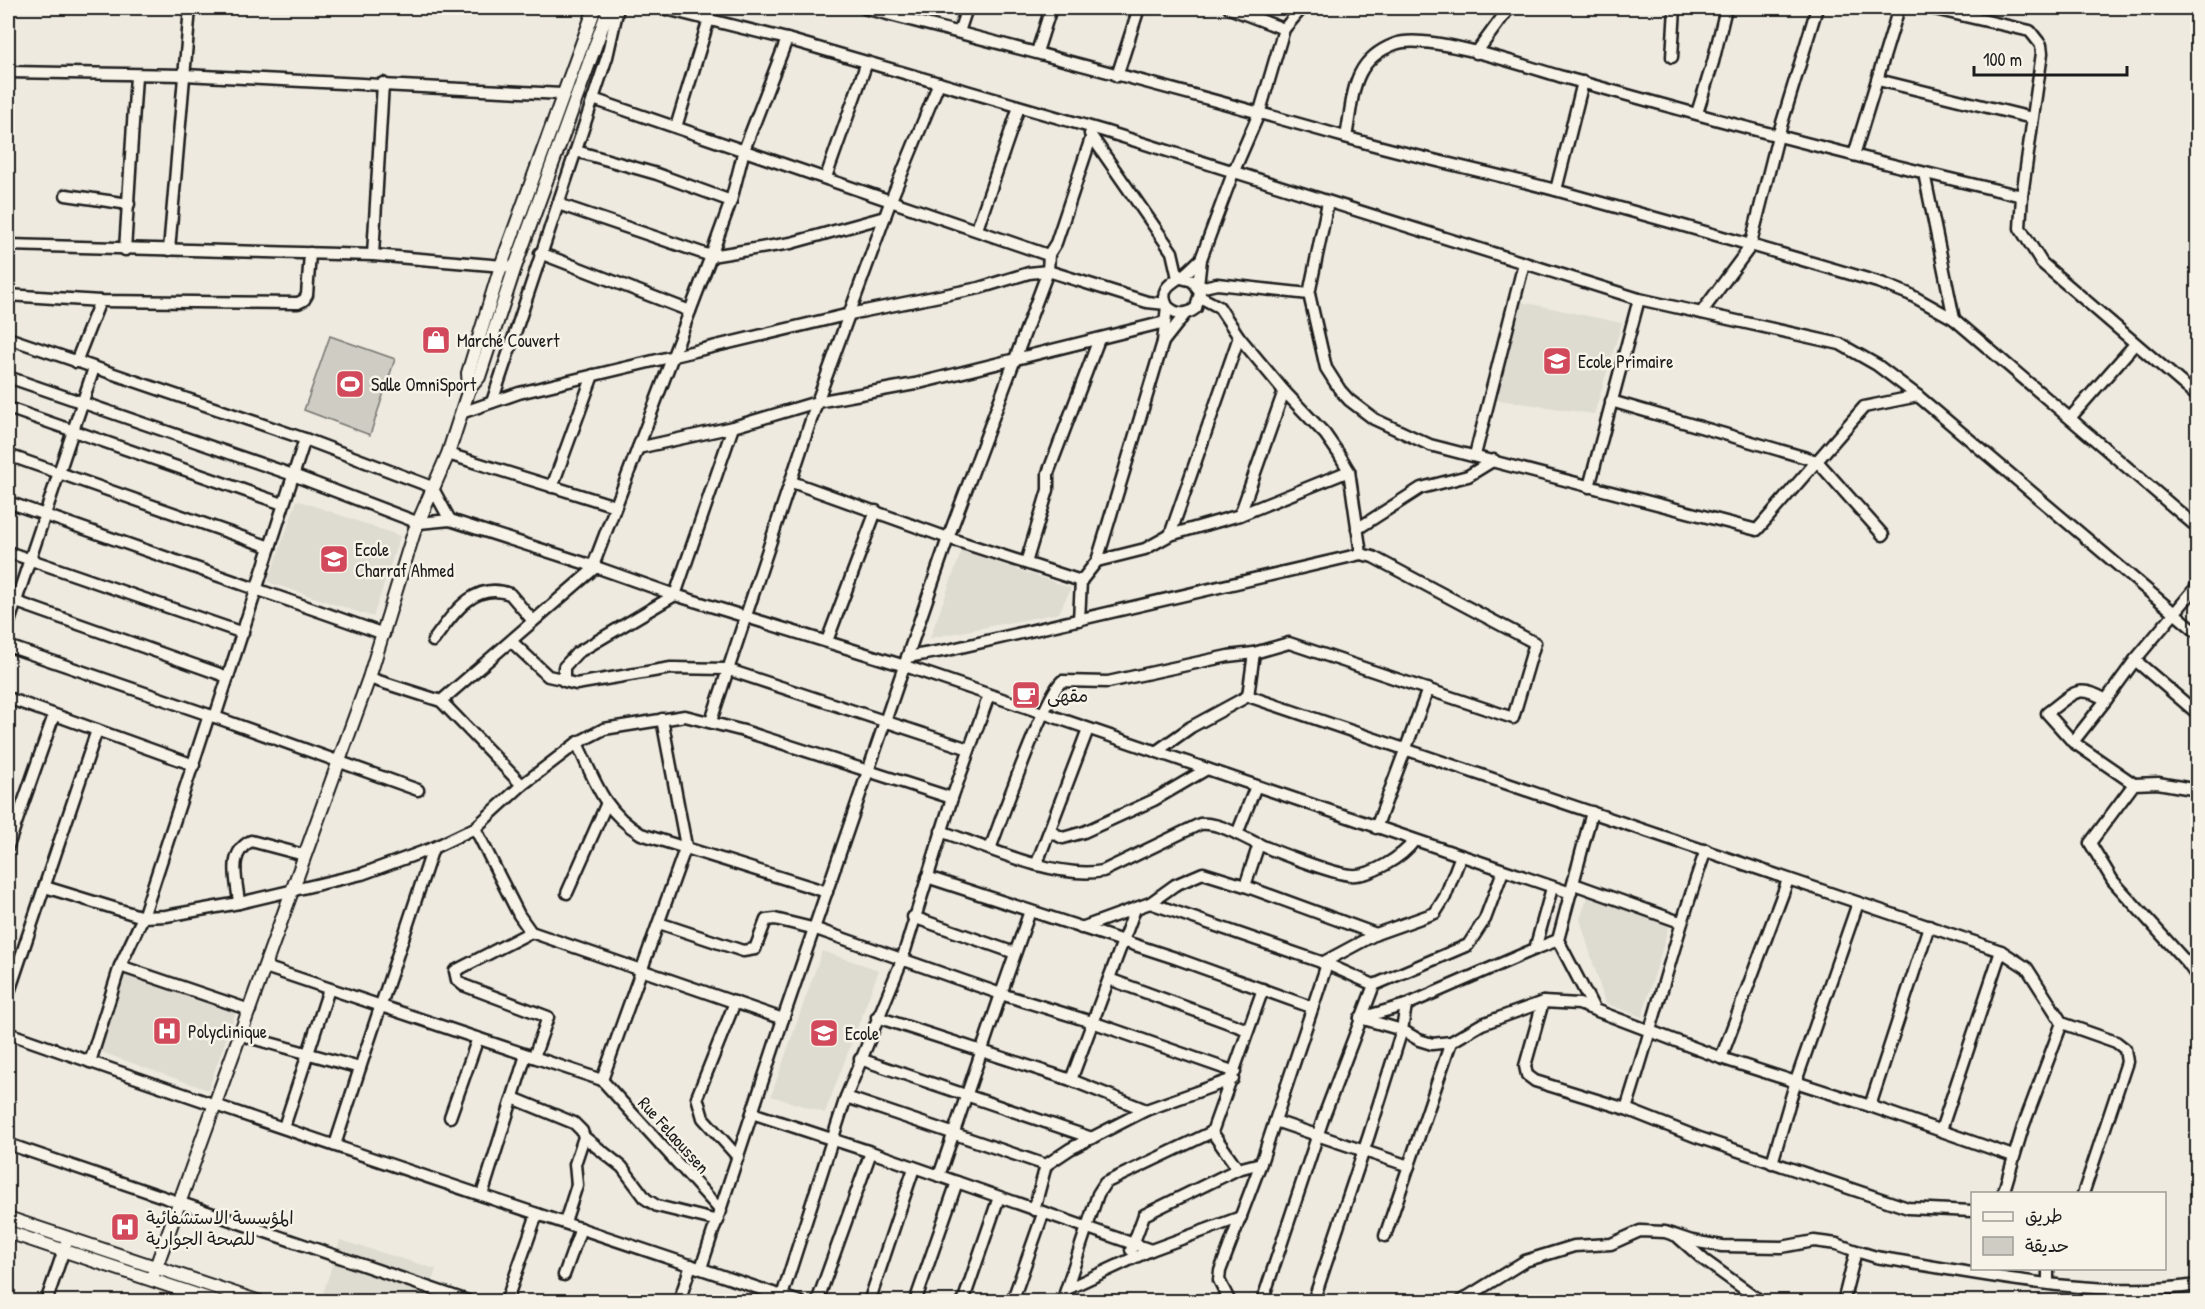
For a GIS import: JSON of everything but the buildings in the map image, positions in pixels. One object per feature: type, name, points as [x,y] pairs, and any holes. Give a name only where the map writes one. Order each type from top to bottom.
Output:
[{"type":"street","points":[[169,250],[190,8]]},
{"type":"street","points":[[470,389],[468,373],[501,266],[595,8]]},
{"type":"street","points":[[154,1272],[216,1105],[337,761],[369,678],[419,523],[432,487],[448,454],[470,389],[479,376],[515,267],[609,8]]},
{"type":"street","points":[[492,402],[607,57],[618,8]]},
{"type":"street","points":[[662,8],[787,39],[939,83],[1019,107],[1089,133],[1233,173],[1639,299],[1840,344],[1877,365],[1918,396],[2198,633]]},
{"type":"street","points":[[864,8],[878,9],[1117,76],[1260,111],[1346,137],[1556,190],[1881,283],[1909,294],[1954,319],[2198,528]]},
{"type":"street","points":[[959,32],[967,8]]},
{"type":"street","points":[[1037,52],[1051,8]]},
{"type":"street","points":[[1117,76],[1139,8]]},
{"type":"street","points":[[1229,8],[1284,28]]},
{"type":"street","points":[[1163,342],[1185,314],[1196,308],[1201,259],[1233,173],[1260,111],[1284,28],[1296,8]]},
{"type":"street","points":[[1476,53],[1508,8]]},
{"type":"street","points":[[1672,57],[1675,8]]},
{"type":"street","points":[[1697,113],[1713,62],[1726,8]]},
{"type":"street","points":[[1701,313],[1750,247],[1778,136],[1817,8]]},
{"type":"street","points":[[1854,155],[1899,8]]},
{"type":"street","points":[[1930,8],[2030,31],[2038,38],[2042,54],[2022,196],[2020,228],[2042,262],[2198,397]]},
{"type":"street","points":[[676,127],[709,19]]},
{"type":"street","points":[[441,701],[512,642],[594,566],[711,256],[731,201],[744,150],[787,39]]},
{"type":"street","points":[[1346,137],[1360,69],[1368,59],[1397,43],[1414,41],[1476,53],[1778,136],[2022,196]]},
{"type":"street","points":[[826,177],[867,62]]},
{"type":"street","points":[[8,72],[136,76],[184,75],[383,83],[562,94]]},
{"type":"street","points":[[125,250],[136,76]]},
{"type":"street","points":[[1878,80],[2032,118]]},
{"type":"street","points":[[1556,190],[1583,82]]},
{"type":"street","points":[[374,255],[383,83]]},
{"type":"street","points":[[711,721],[726,669],[747,617],[817,402],[891,200],[939,83]]},
{"type":"street","points":[[593,99],[1049,254]]},
{"type":"street","points":[[977,229],[1019,107]]},
{"type":"street","points":[[679,1302],[719,1216],[783,1019],[816,929],[948,538],[1048,271],[1049,254],[1056,243],[1089,133]]},
{"type":"street","points":[[1089,133],[1172,252],[1179,278]]},
{"type":"street","points":[[576,151],[657,174],[731,201]]},
{"type":"street","points":[[1924,173],[1954,319]]},
{"type":"street","points":[[66,195],[129,204]]},
{"type":"street","points":[[525,201],[538,205]]},
{"type":"street","points":[[1328,202],[1309,294],[1326,368],[1349,400],[1374,419],[1430,445],[1757,530],[1864,407],[1918,396]]},
{"type":"street","points":[[558,204],[711,256],[791,243],[885,217]]},
{"type":"street","points":[[8,245],[125,250],[374,255],[515,267]]},
{"type":"street","points":[[8,295],[100,301],[298,303],[307,295],[310,253]]},
{"type":"street","points":[[540,253],[690,311]]},
{"type":"street","points":[[1079,620],[1081,581],[1097,561],[1163,342],[1166,288],[1201,259]]},
{"type":"street","points":[[1475,455],[1524,263]]},
{"type":"street","points":[[461,413],[519,393],[850,314],[979,288],[1029,273],[1048,271],[1147,302],[1166,305],[1172,311],[1185,314]]},
{"type":"street","points":[[1179,278],[1187,278],[1219,307],[1239,337],[1284,391],[1325,434],[1349,471],[1361,554]]},
{"type":"street","points":[[1199,290],[1217,284],[1309,294]]},
{"type":"street","points":[[1589,487],[1639,299]]},
{"type":"street","points":[[76,362],[100,301]]},
{"type":"street","points":[[638,448],[733,427],[817,402],[915,384],[1165,322]]},
{"type":"street","points":[[1170,535],[1239,337]]},
{"type":"street","points":[[8,338],[305,439],[432,487],[450,520]]},
{"type":"street","points":[[1026,563],[1048,490],[1048,473],[1099,339]]},
{"type":"street","points":[[2070,418],[2135,344]]},
{"type":"street","points":[[8,625],[12,600],[30,560],[94,368]]},
{"type":"street","points":[[552,487],[593,375]]},
{"type":"street","points":[[8,377],[293,475],[419,523],[450,520],[594,566],[675,595],[827,641],[906,662],[989,695],[1157,751],[1460,858],[1552,888],[1572,888],[1680,922]]},
{"type":"street","points":[[1240,515],[1284,391]]},
{"type":"street","points":[[1611,401],[1817,461],[1883,535]]},
{"type":"street","points":[[8,408],[283,504]]},
{"type":"street","points":[[562,679],[564,667],[577,653],[675,595],[733,427]]},
{"type":"street","points":[[90,1062],[120,966],[143,917],[194,765],[228,677],[305,439]]},
{"type":"street","points":[[448,454],[615,506]]},
{"type":"street","points":[[8,455],[270,547]]},
{"type":"street","points":[[1357,529],[1421,488],[1468,476],[1494,460]]},
{"type":"street","points":[[1097,561],[1145,549],[1170,535],[1240,515],[1349,471]]},
{"type":"street","points":[[792,482],[948,538],[1081,581]]},
{"type":"street","points":[[8,502],[384,634]]},
{"type":"street","points":[[827,641],[876,511]]},
{"type":"street","points":[[8,552],[243,633]]},
{"type":"street","points":[[906,662],[1361,554],[1373,557],[1535,643],[1513,718],[1289,643],[1254,653],[1228,656],[1108,682],[1062,681],[1056,687],[1044,713],[990,849]]},
{"type":"street","points":[[2073,742],[2135,660],[2198,585]]},
{"type":"street","points":[[434,641],[469,597],[491,591],[510,594],[533,621]]},
{"type":"street","points":[[12,600],[228,677]]},
{"type":"street","points":[[512,642],[548,676],[562,679],[567,683],[576,684],[671,668],[726,669],[969,749]]},
{"type":"street","points":[[8,646],[418,790]]},
{"type":"street","points":[[1248,696],[1254,653]]},
{"type":"street","points":[[2135,660],[2198,714]]},
{"type":"street","points":[[369,678],[441,701],[522,785]]},
{"type":"street","points":[[1376,828],[1428,689]]},
{"type":"street","points":[[2106,700],[2088,690],[2081,690],[2047,713],[2073,742],[2134,784],[2158,783],[2198,790]]},
{"type":"street","points":[[781,1299],[846,1097],[902,960],[913,917],[941,831],[989,695]]},
{"type":"street","points":[[1157,751],[1191,727],[1248,696],[2001,951],[2027,968],[2062,1023],[2116,1042],[2126,1054],[2122,1079],[2084,1192]]},
{"type":"street","points":[[8,698],[194,765]]},
{"type":"street","points":[[8,846],[54,714]]},
{"type":"street","points":[[45,887],[143,917],[166,916],[239,903],[362,874],[433,848],[475,828],[522,785],[577,743],[604,729],[685,716],[711,721],[952,798]]},
{"type":"street","points":[[265,967],[602,1080],[686,846],[662,719]]},
{"type":"street","points":[[1037,863],[1051,832],[1088,729]]},
{"type":"street","points":[[8,995],[97,730]]},
{"type":"street","points":[[577,743],[606,805],[618,818],[641,834],[686,846],[827,892]]},
{"type":"street","points":[[1051,832],[1063,838],[1084,832],[1176,789],[1207,769]]},
{"type":"street","points":[[2134,784],[2090,843],[2113,881],[2198,978]]},
{"type":"street","points":[[1237,834],[1256,786]]},
{"type":"street","points":[[567,893],[606,805]]},
{"type":"street","points":[[1592,812],[1558,940],[1593,1007]]},
{"type":"street","points":[[941,831],[1059,871],[1089,874],[1103,871],[1200,824],[1210,823],[1259,844],[1353,876],[1402,855],[1414,841]]},
{"type":"street","points":[[475,828],[519,915],[531,932],[783,1019]]},
{"type":"street","points":[[239,903],[236,860],[237,850],[242,845],[251,841],[304,855]]},
{"type":"street","points":[[1245,886],[1259,844]]},
{"type":"street","points":[[335,1145],[433,848]]},
{"type":"street","points":[[1626,1110],[1651,1031],[1680,922],[1706,850]]},
{"type":"street","points":[[1230,1302],[1219,1280],[1220,1271],[1261,1163],[1324,963],[1376,934],[1435,913],[1445,897],[1460,858]]},
{"type":"street","points":[[1262,1302],[1318,1136],[1374,985],[1468,945],[1485,919],[1503,872]]},
{"type":"street","points":[[1081,928],[1150,903],[1175,885],[1203,873],[1376,934]]},
{"type":"street","points":[[927,877],[1124,941],[1311,1007]]},
{"type":"street","points":[[1721,1058],[1788,880]]},
{"type":"street","points":[[1534,949],[1552,888]]},
{"type":"street","points":[[1150,903],[1324,963],[1374,985]]},
{"type":"street","points":[[1772,1163],[1796,1084],[1858,903]]},
{"type":"street","points":[[1071,1080],[1135,909]]},
{"type":"street","points":[[939,1176],[979,1051],[1029,911]]},
{"type":"street","points":[[913,917],[1015,953]]},
{"type":"street","points":[[659,923],[743,951],[755,949],[766,920],[776,919],[816,929],[1001,994],[1092,1022],[1231,1074]]},
{"type":"street","points":[[1870,1106],[1929,926]]},
{"type":"street","points":[[482,1195],[513,1098],[548,1017],[463,985],[457,980],[455,971],[531,932]]},
{"type":"street","points":[[1360,1018],[1406,1005],[1558,940]]},
{"type":"street","points":[[1941,1130],[2001,951]]},
{"type":"street","points":[[120,966],[250,1010]]},
{"type":"street","points":[[1109,980],[1248,1030]]},
{"type":"street","points":[[284,1127],[329,989]]},
{"type":"street","points":[[1062,1302],[1098,1194],[1105,1183],[1212,1132],[1263,989]]},
{"type":"street","points":[[1360,1018],[1402,1030],[1426,1043],[1450,1042],[1482,1024],[1543,1002],[1561,1001],[1593,1007],[1721,1058],[1870,1106],[2013,1156]]},
{"type":"street","points":[[735,1002],[697,1097],[699,1108],[709,1127],[738,1157]]},
{"type":"street","points":[[1543,1002],[1525,1066],[1527,1075],[1535,1081],[1626,1110],[1772,1163],[1908,1208],[1971,1211]]},
{"type":"street","points":[[1313,1302],[1364,1152],[1402,1030],[1406,1005]]},
{"type":"street","points":[[877,1017],[1071,1080],[1146,1110]]},
{"type":"street","points":[[2004,1192],[2013,1156],[2062,1023]]},
{"type":"street","points":[[8,1033],[696,1267],[781,1299],[800,1302]]},
{"type":"street","points":[[241,1035],[360,1068]]},
{"type":"street","points":[[450,1117],[478,1038]]},
{"type":"street","points":[[1385,1236],[1450,1042]]},
{"type":"street","points":[[860,1059],[1092,1138]]},
{"type":"street","points":[[846,1097],[952,1135],[1046,1165],[1146,1110],[1231,1074]]},
{"type":"street","name":"Rue Felaoussen","points":[[602,1080],[719,1216]]},
{"type":"street","points":[[513,1098],[579,1126],[584,1137],[622,1167],[646,1199],[657,1206],[719,1216]]},
{"type":"street","points":[[752,1113],[832,1138],[1151,1250]]},
{"type":"street","points":[[1275,1121],[1409,1166]]},
{"type":"street","points":[[1212,1132],[1238,1169]]},
{"type":"street","points":[[565,1222],[577,1185],[575,1164],[584,1137]]},
{"type":"street","points":[[8,1144],[471,1302]]},
{"type":"street","points":[[817,1302],[871,1152]]},
{"type":"street","points":[[1127,1261],[1144,1215],[1238,1169],[1261,1163]]},
{"type":"street","points":[[1012,1302],[1039,1212],[1046,1165]]},
{"type":"street","points":[[869,1302],[914,1168]]},
{"type":"street","points":[[915,1302],[957,1182]]},
{"type":"street","points":[[963,1302],[999,1197]]},
{"type":"street","points":[[506,1302],[537,1214]]},
{"type":"street","points":[[1067,1288],[1151,1250],[1241,1217]]},
{"type":"street","points":[[8,1218],[68,1238],[154,1272],[218,1302]]},
{"type":"street","points":[[564,1275],[581,1228]]},
{"type":"street","points":[[1459,1302],[1525,1261],[1549,1252],[1574,1246],[1611,1244],[1640,1231],[1653,1230],[1677,1236],[1762,1302]]},
{"type":"street","points":[[8,1232],[63,1251],[154,1272],[256,1301]]},
{"type":"street","points":[[46,1302],[68,1238]]},
{"type":"street","points":[[1691,1246],[1766,1248],[1826,1242],[1887,1259],[2048,1283],[2162,1290],[2198,1285]]},
{"type":"street","points":[[1843,1302],[1856,1251]]},
{"type":"street","points":[[2048,1270],[2048,1283]]},
{"type":"shaded area","name":"Ecole Primaire","points":[[1522,302],[1622,323],[1594,414],[1493,399]]},
{"type":"shaded area","name":"Ecole Charraf Ahmed","points":[[297,500],[400,536],[373,617],[268,582]]},
{"type":"shaded area","points":[[962,550],[1071,588],[1059,613],[930,638]]},
{"type":"shaded area","points":[[1589,894],[1670,922],[1642,1017],[1605,1003],[1580,919]]},
{"type":"shaded area","name":"Ecole","points":[[822,951],[879,970],[825,1113],[771,1096]]},
{"type":"shaded area","name":"Polyclinique","points":[[125,973],[236,1011],[208,1090],[98,1051]]},
{"type":"shaded area","points":[[340,1240],[436,1269],[426,1301],[338,1302],[322,1297]]},
{"type":"green space","name":"Salle OmniSport","points":[[330,336],[395,359],[370,435],[304,410]]},
{"type":"place","name":"Marché Couvert","points":[[436,340]]},
{"type":"place","name":"Ecole Primaire","points":[[1557,361]]},
{"type":"place","name":"Salle OmniSport","points":[[350,384]]},
{"type":"place","name":"Ecole Charraf Ahmed","points":[[334,559]]},
{"type":"place","name":"مقهى","points":[[1026,695]]},
{"type":"place","name":"Polyclinique","points":[[167,1031]]},
{"type":"place","name":"Ecole","points":[[824,1033]]},
{"type":"place","name":"المؤسسة الاستشفائية للصحة الجوارية","points":[[125,1227]]}]
